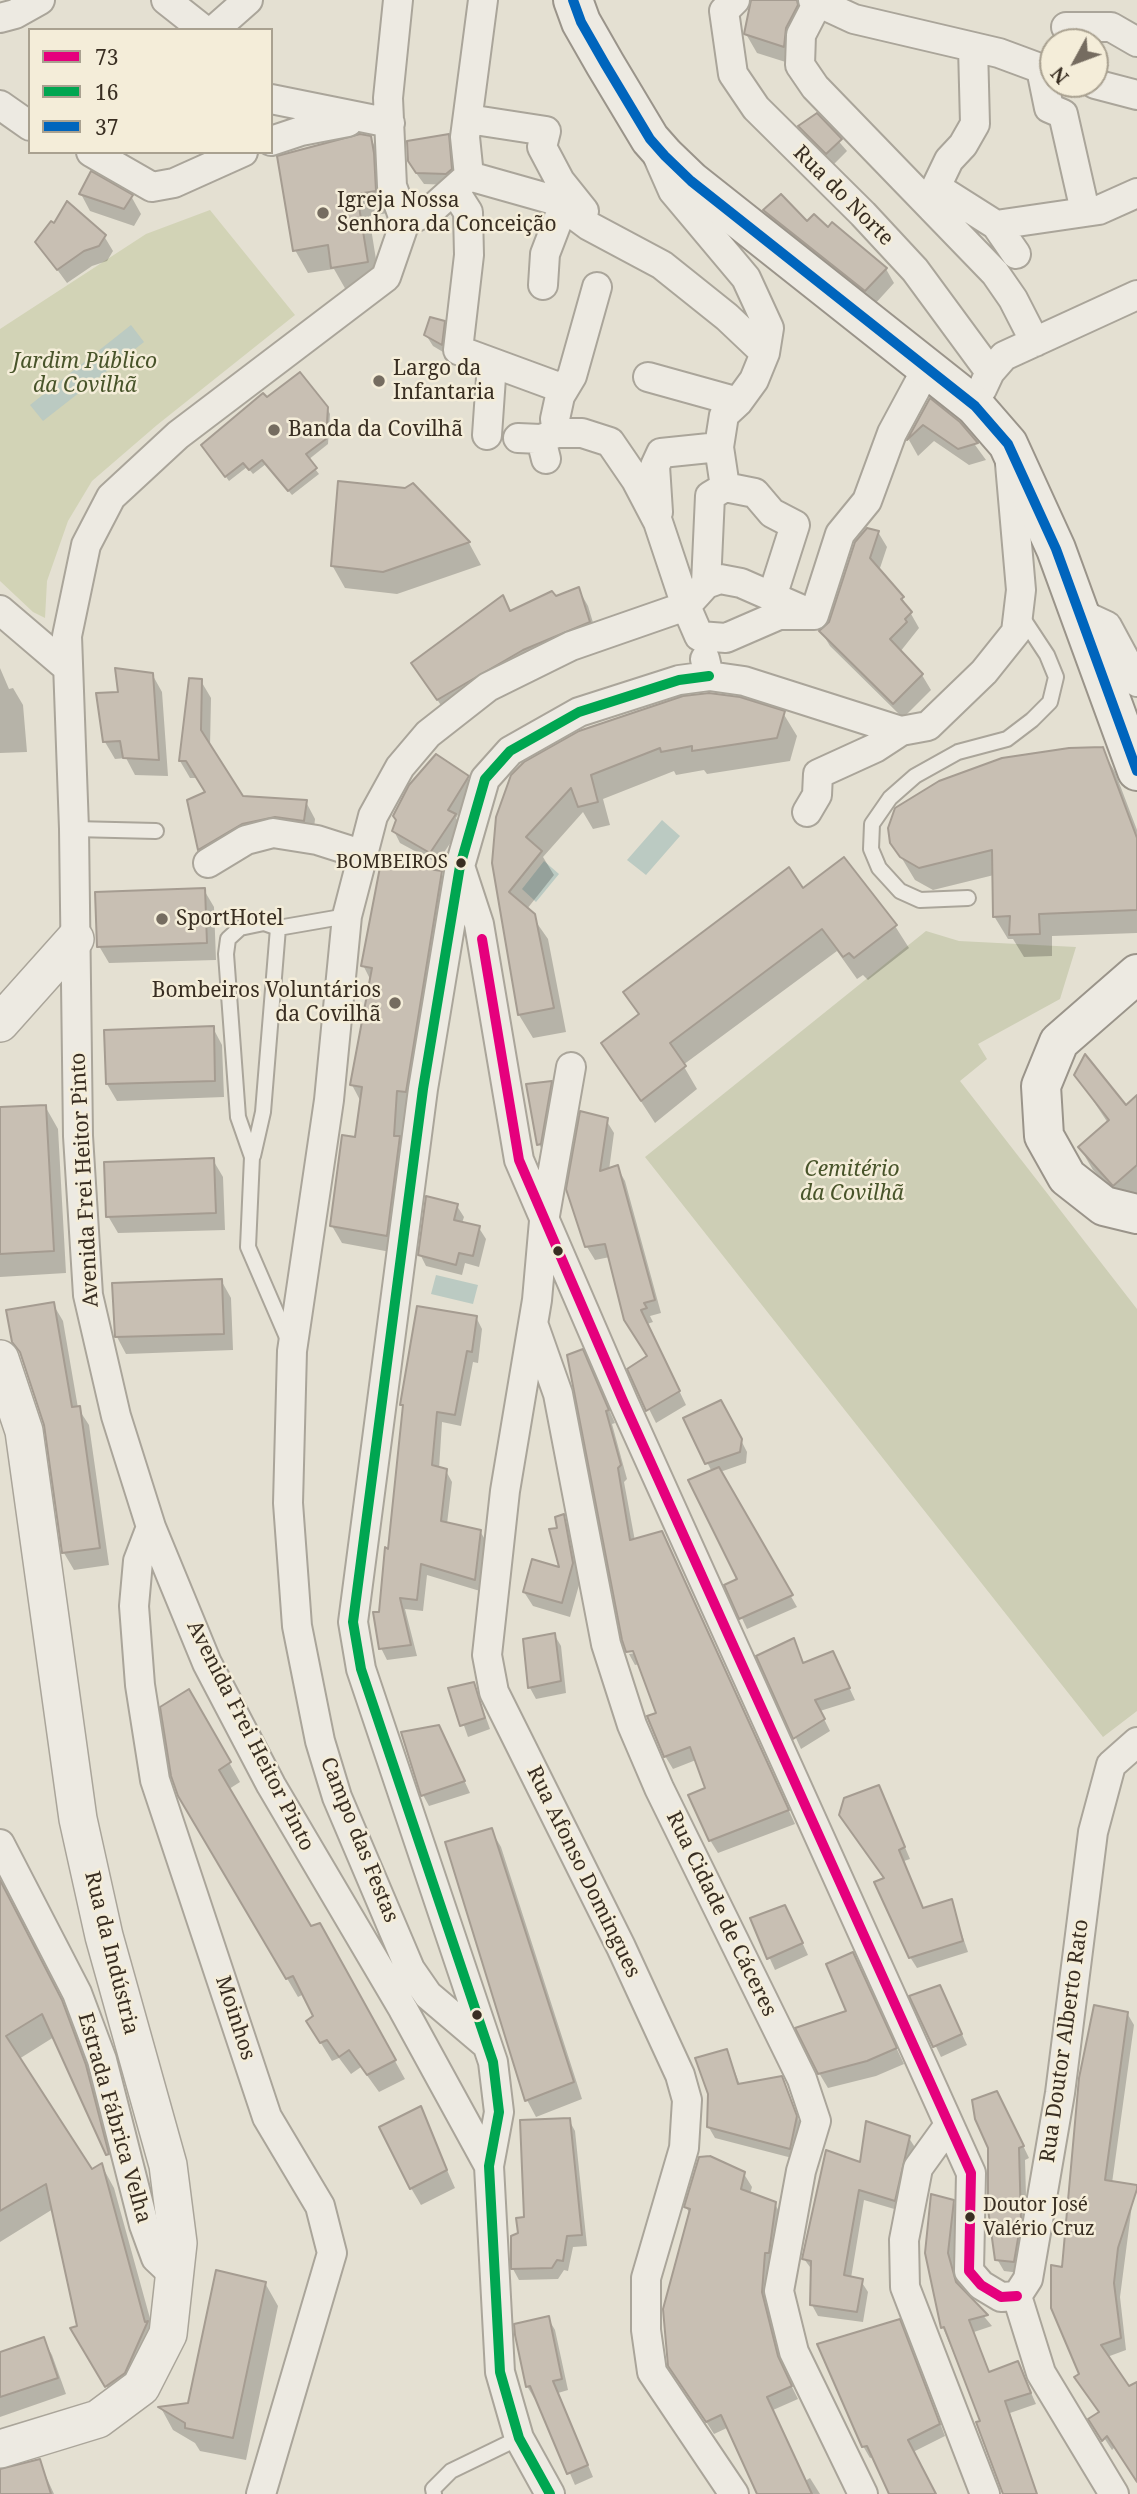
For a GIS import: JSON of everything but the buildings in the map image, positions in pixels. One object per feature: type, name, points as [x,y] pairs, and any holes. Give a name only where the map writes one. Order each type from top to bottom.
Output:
[{"type":"main road","points":[[573,0],[581,22],[650,139],[691,181],[975,406],[1008,444],[1028,482],[1137,771]]},
{"type":"main road","points":[[1137,974],[1059,1042],[1041,1086],[1044,1136],[1067,1177],[1104,1206],[1137,1214]]},
{"type":"street","points":[[0,12],[8,0]]},
{"type":"street","points":[[0,18],[15,14],[40,0]]},
{"type":"street","points":[[166,0],[201,28]]},
{"type":"street","points":[[216,28],[248,0]]},
{"type":"street","points":[[398,0],[381,113],[392,186],[405,222],[431,210],[462,183]]},
{"type":"street","points":[[483,0],[462,183],[468,212],[469,255],[458,350],[564,389]]},
{"type":"street","points":[[1034,342],[1013,299],[987,264],[815,87],[800,65],[801,34],[816,1],[855,19],[973,47],[1039,68]]},
{"type":"street","name":"Rua do Norte","points":[[729,5],[733,74],[756,108],[863,214],[915,270],[990,372]]},
{"type":"street","points":[[1066,27],[1111,27],[1137,42]]},
{"type":"street","points":[[973,47],[975,124],[963,145],[949,160],[936,187],[996,225],[1016,254]]},
{"type":"street","points":[[1109,88],[1137,95]]},
{"type":"street","points":[[1048,98],[1049,108],[1063,114],[1085,211]]},
{"type":"street","points":[[273,99],[381,113]]},
{"type":"street","points":[[0,105],[28,125]]},
{"type":"street","points":[[273,140],[301,131],[381,113]]},
{"type":"street","points":[[468,119],[546,131],[542,147],[560,181],[601,232]]},
{"type":"street","points":[[650,139],[673,191],[746,278],[769,328],[765,353],[754,380],[738,402],[724,415],[719,447],[725,487]]},
{"type":"street","points":[[94,154],[152,187],[174,183],[239,154]]},
{"type":"street","points":[[462,183],[554,200],[601,232],[662,265],[727,317],[765,353]]},
{"type":"street","points":[[996,225],[1099,210],[1137,192]]},
{"type":"street","points":[[542,285],[545,254],[563,207]]},
{"type":"street","name":"Avenida Frei Heitor Pinto","points":[[405,222],[386,277],[178,435],[111,497],[86,545],[67,636],[74,829],[78,1136],[88,1295],[116,1416],[151,1527],[207,1663],[271,1785],[403,2009],[488,2166]]},
{"type":"street","points":[[597,287],[572,376],[564,389],[555,419],[540,442],[582,433],[610,442],[636,481],[658,522],[699,636],[709,676]]},
{"type":"street","points":[[975,406],[990,372],[1004,356],[1137,295]]},
{"type":"street","points":[[486,435],[492,363]]},
{"type":"street","points":[[814,615],[840,534],[867,501],[892,433],[927,368]]},
{"type":"street","points":[[648,377],[738,402]]},
{"type":"street","points":[[807,813],[817,795],[818,774],[875,748],[901,731],[928,726],[985,672],[1016,632],[1021,590],[1008,444]]},
{"type":"street","points":[[658,522],[655,466],[661,453],[719,447]]},
{"type":"street","points":[[706,584],[710,496],[725,487],[755,493],[772,513],[795,525],[772,597]]},
{"type":"street","points":[[686,606],[706,584],[720,579],[741,583],[814,615]]},
{"type":"street","name":"Campo das Festas","points":[[487,2045],[428,1995],[410,1969],[337,1797],[320,1741],[297,1626],[288,1503],[292,1351],[329,1100],[347,916],[373,816],[400,767],[428,734],[460,706],[488,687],[571,646],[686,606]]},
{"type":"street","points":[[0,610],[68,668]]},
{"type":"street","points":[[1079,612],[1107,626],[1137,682]]},
{"type":"street","points":[[699,636],[726,638],[779,615],[814,615]]},
{"type":"street","points":[[550,2494],[519,2438],[500,2372],[488,2166],[499,2112],[493,2062],[365,1681],[353,1622],[423,1089],[460,866],[485,779],[510,751],[579,712],[679,680],[709,676],[744,681],[901,731]]},
{"type":"street","points":[[208,863],[246,840],[273,833],[317,840],[361,854]]},
{"type":"street","points":[[460,866],[480,924],[519,1160],[971,2173],[969,2271],[981,2285],[1001,2297],[1017,2296],[1041,2373],[1114,2494]]},
{"type":"street","points":[[0,1023],[75,939]]},
{"type":"street","name":"Rua Afonso Domingues","points":[[571,1068],[544,1221],[534,1323],[505,1491],[487,1655],[494,1692],[621,1947],[680,2075],[687,2101],[684,2148],[646,2278],[646,2330],[652,2372],[734,2494]]},
{"type":"street","name":"Rua Cidade de Cáceres","points":[[534,1323],[558,1394],[606,1644],[632,1725],[659,1788],[802,2079],[816,2121],[801,2171],[779,2291],[794,2352],[863,2494]]},
{"type":"street","name":"Rua da Indústria","points":[[0,1359],[24,1431],[78,1819],[104,1936],[169,2165],[178,2243],[168,2334],[141,2387],[98,2419],[0,2449]]},
{"type":"street","name":"Moinhos","points":[[151,1527],[138,1561],[134,1606],[140,1685],[155,1780],[267,2117],[320,2206],[332,2253],[261,2494]]},
{"type":"street","name":"Rua Doutor Alberto Rato","points":[[1017,2296],[1028,2279],[1060,2093],[1093,1832],[1111,1765],[1137,1742]]},
{"type":"street","name":"Estrada Fábrica Velha","points":[[0,1844],[77,1993],[102,2060],[144,2225],[156,2258],[175,2276]]},
{"type":"street","points":[[949,2125],[918,2168],[904,2240],[905,2287],[985,2494]]},
{"type":"lane","points":[[968,898],[920,900],[900,891],[879,868],[871,849],[872,824],[890,798],[915,776],[958,752],[1007,739],[1050,702],[1056,677],[1047,655],[1018,611]]},
{"type":"lane","points":[[74,829],[156,831]]},
{"type":"lane","points":[[252,1157],[238,1117],[226,954],[228,939],[240,928],[264,923],[278,928],[347,916]]},
{"type":"lane","points":[[278,928],[263,1112],[252,1157],[248,1247],[292,1351]]},
{"type":"lane","points":[[434,2494],[433,2489],[451,2471],[519,2438]]},
{"type":"green space","name":"Jardim Público da Covilhã","points":[[210,210],[295,315],[157,425],[92,481],[68,521],[47,581],[45,618],[33,612],[0,581],[0,329],[146,234]]},
{"type":"green space","name":"Cemitério da Covilhã","points":[[926,931],[959,941],[1076,947],[1060,999],[978,1044],[987,1059],[960,1081],[1137,1309],[1137,1711],[1103,1737],[645,1157]]},
{"type":"shaded area","points":[[131,325],[144,342],[43,421],[30,405]]},
{"type":"shaded area","points":[[662,820],[680,836],[646,875],[627,860]]},
{"type":"shaded area","points":[[544,861],[559,874],[536,902],[522,889]]},
{"type":"shaded area","points":[[436,1275],[478,1285],[473,1304],[431,1294]]},
{"type":"transit line","name":"37","points":[[573,0],[581,22],[605,64],[650,139],[665,156],[691,181],[975,406],[1008,444],[1056,549],[1137,771]]},
{"type":"transit line","name":"16","points":[[550,2494],[519,2438],[500,2372],[489,2166],[499,2112],[493,2062],[361,1669],[353,1622],[423,1089],[460,866],[485,779],[510,751],[579,712],[679,680],[709,676]]},
{"type":"transit line","name":"73","points":[[482,939],[519,1160],[623,1401],[971,2173],[969,2271],[981,2285],[1001,2297],[1017,2296]]},
{"type":"place","name":"Igreja Nossa Senhora da Conceição","points":[[323,213]]},
{"type":"place","name":"Largo da Infantaria","points":[[379,381]]},
{"type":"place","name":"Banda da Covilhã","points":[[274,430]]},
{"type":"place","name":"BOMBEIROS","points":[[461,863]]},
{"type":"place","name":"SportHotel","points":[[162,919]]},
{"type":"place","name":"Bombeiros Voluntários da Covilhã","points":[[395,1003]]},
{"type":"place","name":"Doutor José Valério Cruz","points":[[970,2217]]}]
